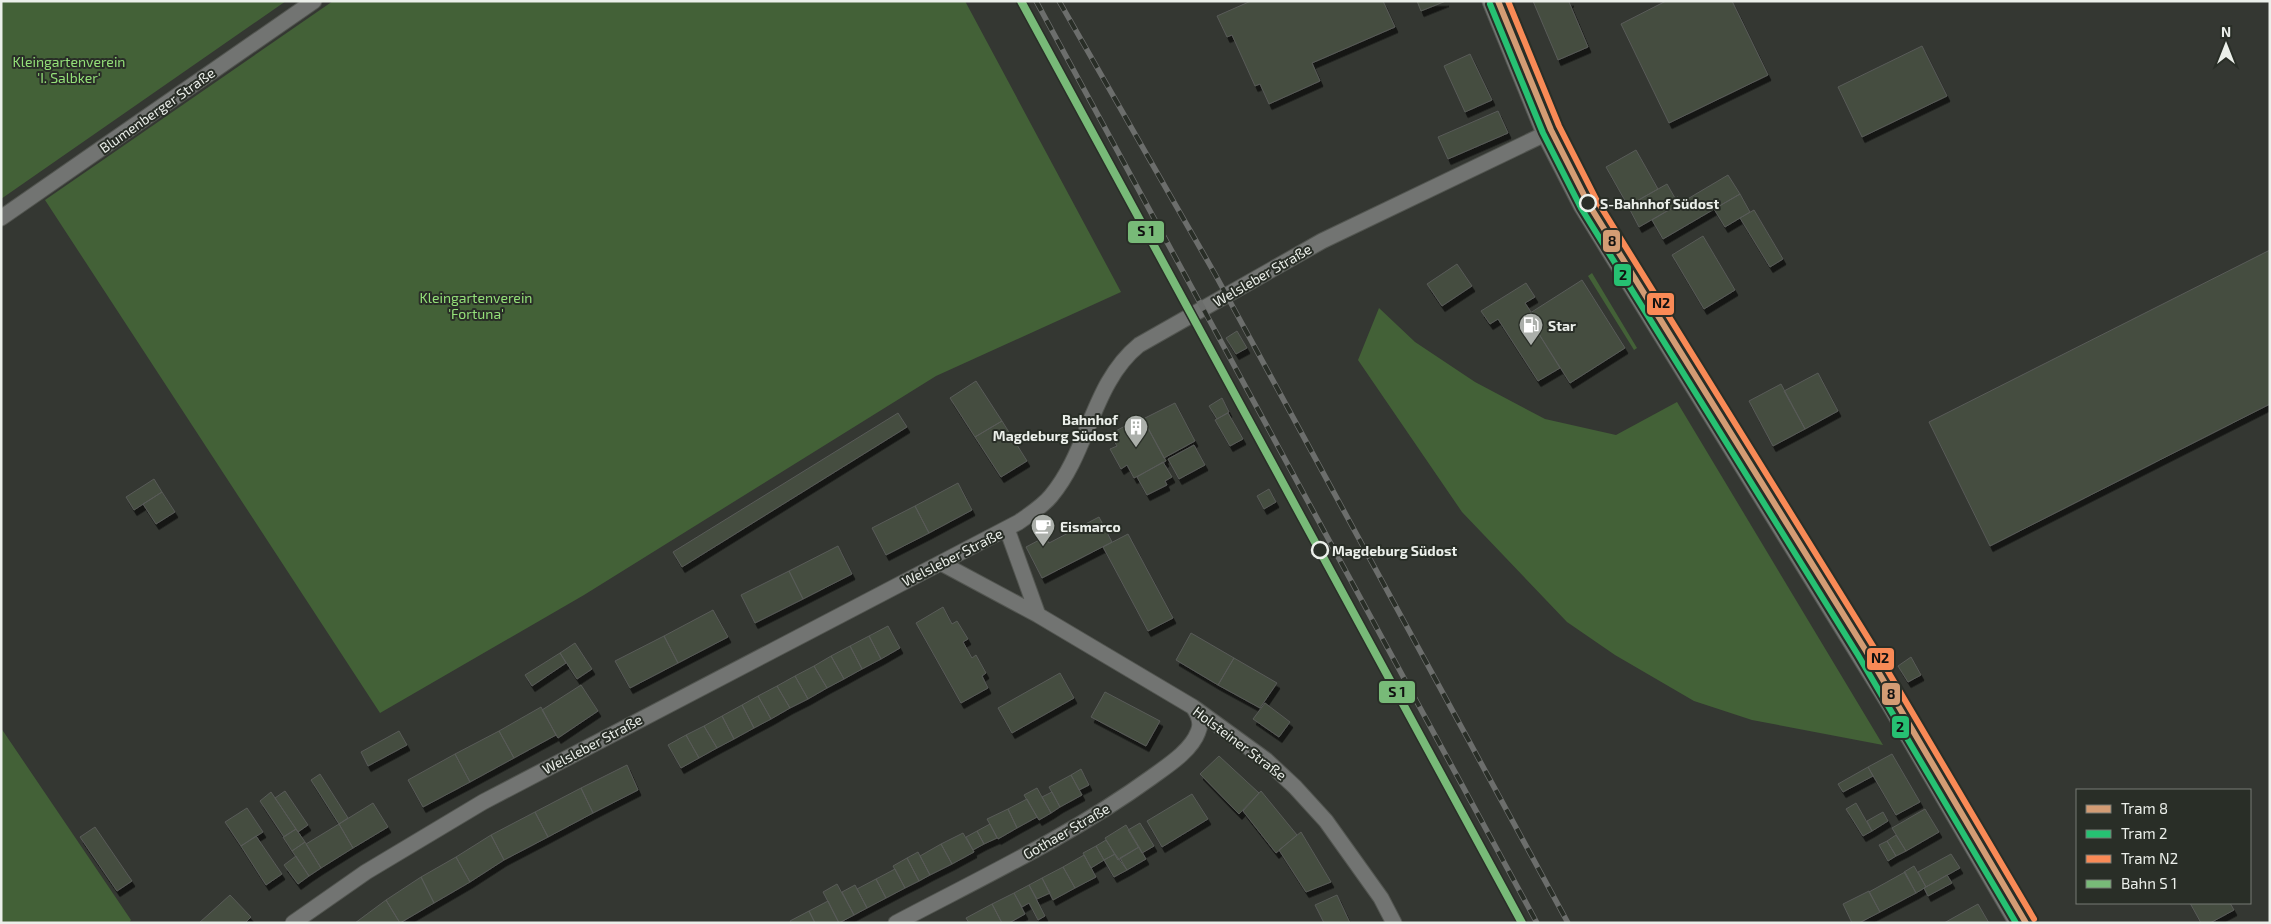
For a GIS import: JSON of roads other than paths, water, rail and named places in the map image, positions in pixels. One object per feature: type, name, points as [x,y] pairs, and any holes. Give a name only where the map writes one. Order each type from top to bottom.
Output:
[{"type":"main road","points":[[1493,1],[1547,133],[1584,205],[1896,710],[2020,923]]},
{"type":"street","name":"Blumenberger Straße","points":[[1,218],[314,1]]},
{"type":"street","name":"Welsleber Straße","points":[[293,923],[366,872],[482,802],[1006,529],[1042,506],[1056,490],[1110,380],[1125,358],[1139,345],[1322,240],[1547,133]]},
{"type":"street","points":[[1006,529],[1038,615]]},
{"type":"street","name":"Holsteiner Straße","points":[[941,563],[1038,615],[1193,707],[1266,760],[1295,787],[1326,821],[1381,898],[1394,923]]},
{"type":"street","name":"Gothaer Straße","points":[[896,923],[1060,836],[1135,790],[1168,765],[1196,736],[1200,724],[1193,707]]},
{"type":"railway","points":[[1036,1],[1537,923]]},
{"type":"railway","points":[[1059,1],[1215,274],[1568,923]]},
{"type":"tram line","name":"8","points":[[1498,1],[1551,130],[1588,203],[1866,651],[2026,923]]},
{"type":"tram line","name":"N2","points":[[1508,1],[1559,126],[1596,199],[1873,646],[2034,919]]},
{"type":"tram line","name":"2","points":[[1490,4],[1543,133],[1581,208],[1858,655],[2016,923]]},
{"type":"place","name":"S-Bahnhof Südost","points":[[1588,203]]},
{"type":"place","name":"Star","points":[[1531,346]]},
{"type":"place","name":"Bahnhof Magdeburg Südost","points":[[1136,448]]},
{"type":"place","name":"Eismarco","points":[[1043,547]]},
{"type":"place","name":"Magdeburg Südost","points":[[1320,550]]},
{"type":"park label","name":"Kleingartenverein 'I. Salbker'","points":[[69,69]]},
{"type":"park label","name":"Kleingartenverein 'Fortuna'","points":[[476,306]]}]
